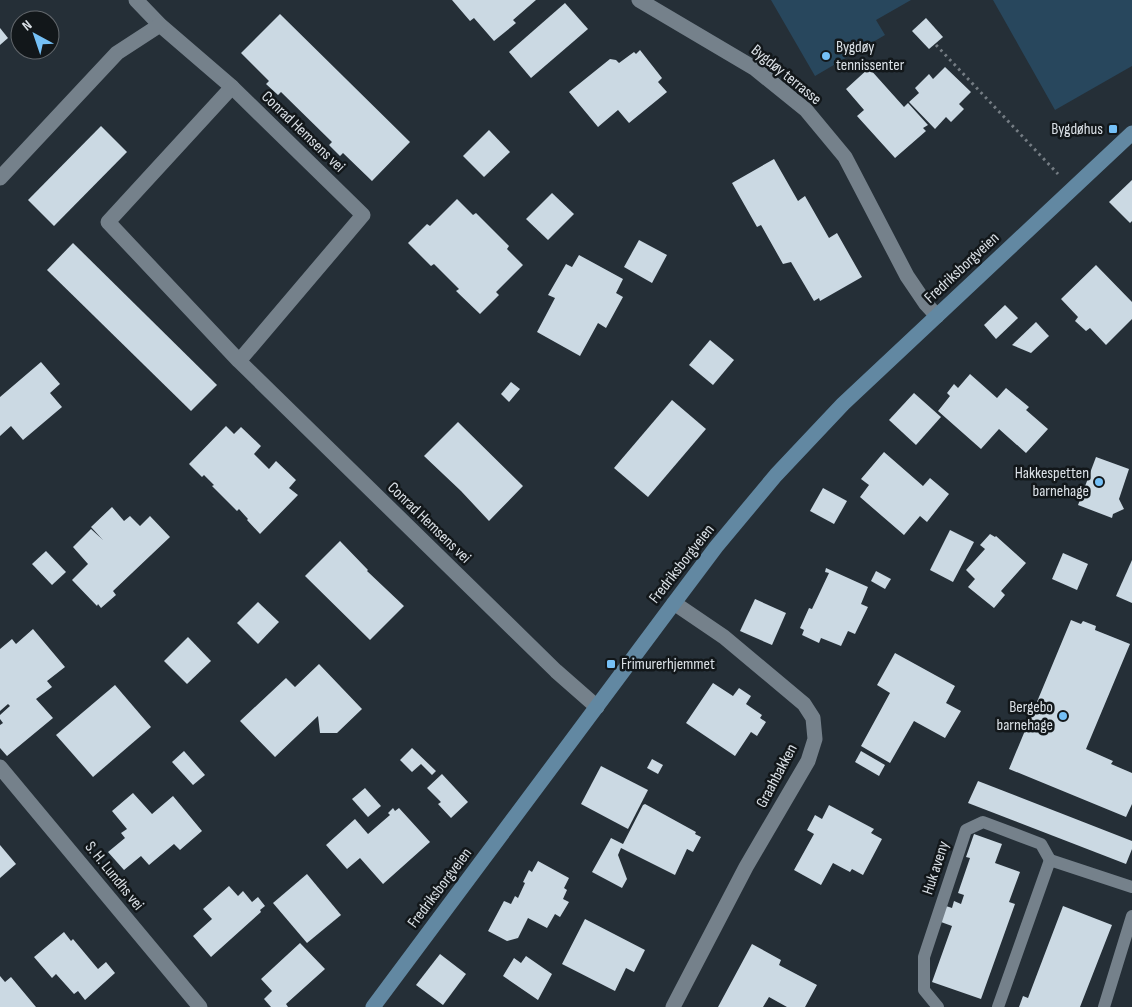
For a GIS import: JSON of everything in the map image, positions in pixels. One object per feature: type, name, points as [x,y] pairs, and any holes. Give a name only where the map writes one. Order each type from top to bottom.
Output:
[{"type":"street","name":"Conrad Hemsens vei","points":[[136,0],[160,25],[232,87],[363,215],[239,361]]},
{"type":"street","name":"Bygdøy terrasse","points":[[639,0],[754,68],[806,110],[845,158],[906,276],[937,316]]},
{"type":"street","points":[[0,178],[117,53],[160,25]]},
{"type":"street","name":"Conrad Hemsens vei","points":[[232,87],[108,222],[239,361],[548,664],[597,707]]},
{"type":"street","name":"Fredriksborgveien","points":[[373,1007],[674,603],[728,533],[783,468],[843,404],[1132,133]]},
{"type":"street","name":"Graahbakken","points":[[672,1007],[746,867],[808,761],[815,739],[813,718],[804,704],[724,636],[674,603]]},
{"type":"street","name":"S. H. Lundhs vei","points":[[0,766],[200,1007]]},
{"type":"lane","name":"Huk aveny","points":[[938,1007],[924,990],[924,956],[966,830],[983,822],[1041,844],[1050,860]]},
{"type":"lane","points":[[998,1007],[1050,860],[1132,887]]},
{"type":"lane","points":[[1104,1007],[1132,916]]},
{"type":"path","points":[[936,45],[1072,189]]},
{"type":"shaded area","name":"Bygdøy tennissenter","points":[[771,0],[911,0],[876,20],[885,35],[815,76]]},
{"type":"shaded area","points":[[993,0],[1132,0],[1132,66],[1055,110]]},
{"type":"building","points":[[452,0],[536,0],[513,20],[516,23],[494,41],[474,18],[470,21]]},
{"type":"building","points":[[565,3],[588,29],[531,78],[509,52]]},
{"type":"building","points":[[280,14],[410,142],[372,181],[343,153],[340,156],[329,145],[332,142],[281,92],[278,95],[266,84],[269,81],[241,53]]},
{"type":"building","points":[[926,18],[943,37],[929,49],[912,31]]},
{"type":"building","points":[[0,28],[8,38],[0,45]]},
{"type":"building","points":[[640,50],[662,78],[658,82],[667,92],[629,123],[618,110],[598,127],[569,92],[610,59],[616,60],[619,63]]},
{"type":"building","points":[[945,67],[971,92],[959,104],[964,109],[951,122],[946,117],[935,129],[909,102],[919,93],[915,88],[929,74],[933,79]]},
{"type":"building","points":[[869,68],[904,107],[908,103],[928,125],[923,128],[926,131],[895,158],[857,116],[864,110],[846,89]]},
{"type":"building","points":[[101,126],[127,152],[54,226],[28,200]]},
{"type":"building","points":[[489,130],[510,152],[484,177],[463,156]]},
{"type":"building","points":[[774,159],[798,201],[805,196],[829,238],[837,233],[862,277],[820,301],[819,298],[814,301],[791,262],[783,264],[761,225],[757,227],[732,183]]},
{"type":"building","points":[[1132,180],[1132,221],[1130,223],[1109,202]]},
{"type":"building","points":[[552,193],[574,214],[548,240],[526,219]]},
{"type":"building","points":[[457,199],[473,215],[476,213],[509,246],[507,249],[523,265],[496,292],[499,295],[480,314],[456,291],[459,289],[434,264],[431,266],[408,243],[427,224],[430,226]]},
{"type":"building","points":[[639,240],[667,255],[652,283],[624,267]]},
{"type":"building","points":[[73,243],[217,385],[191,411],[47,270]]},
{"type":"building","points":[[579,255],[623,279],[616,293],[623,297],[606,328],[598,323],[580,356],[537,332],[555,298],[548,295],[566,264],[572,267]]},
{"type":"building","points":[[1096,265],[1132,302],[1132,319],[1106,345],[1090,328],[1086,331],[1075,321],[1078,317],[1061,299]]},
{"type":"building","points":[[1005,305],[1018,318],[996,339],[984,325]]},
{"type":"building","points":[[1036,322],[1049,336],[1031,353],[1012,345]]},
{"type":"building","points":[[710,340],[734,360],[713,385],[689,365]]},
{"type":"building","points":[[41,362],[60,384],[50,393],[62,407],[23,440],[11,426],[0,436],[0,397]]},
{"type":"building","points":[[970,374],[997,398],[1006,388],[1029,407],[1026,410],[1048,429],[1026,453],[999,429],[981,449],[938,411],[950,396],[947,393],[954,384],[958,388]]},
{"type":"building","points":[[511,382],[520,389],[509,402],[501,394]]},
{"type":"building","points":[[914,393],[941,417],[916,445],[889,420]]},
{"type":"building","points":[[672,400],[706,429],[648,497],[614,468]]},
{"type":"building","points":[[458,422],[523,486],[489,521],[424,456]]},
{"type":"building","points":[[226,426],[234,434],[241,427],[261,446],[254,454],[269,469],[276,461],[296,480],[289,488],[298,495],[260,534],[239,509],[237,511],[212,486],[214,485],[204,475],[202,477],[189,464]]},
{"type":"building","points":[[884,452],[923,486],[930,478],[949,494],[927,522],[920,516],[904,535],[860,497],[869,485],[861,479]]},
{"type":"building","points":[[1096,457],[1129,469],[1119,499],[1124,509],[1113,514],[1112,518],[1078,505]]},
{"type":"building","points":[[823,488],[847,501],[834,524],[810,511]]},
{"type":"building","points":[[112,507],[124,521],[130,516],[140,526],[150,516],[170,537],[113,591],[116,595],[101,608],[72,580],[88,564],[73,547],[91,529],[103,540],[91,527]]},
{"type":"building","points":[[950,530],[974,542],[953,582],[930,570]]},
{"type":"building","points":[[990,534],[996,536],[1026,563],[1001,591],[1005,595],[994,608],[968,587],[975,579],[966,570],[985,549],[980,545]]},
{"type":"building","points":[[340,541],[367,571],[404,606],[370,640],[305,576]]},
{"type":"building","points":[[46,551],[66,572],[52,585],[32,564]]},
{"type":"building","points":[[1063,553],[1088,564],[1077,590],[1052,579]]},
{"type":"building","points":[[1132,560],[1132,603],[1116,596]]},
{"type":"building","points":[[826,568],[868,587],[861,604],[868,607],[855,634],[848,631],[841,646],[821,638],[819,643],[802,635],[804,630],[800,628],[809,608],[812,609],[829,573],[825,572]]},
{"type":"building","points":[[876,571],[891,579],[885,589],[871,581]]},
{"type":"building","points":[[755,599],[786,613],[772,645],[740,631]]},
{"type":"building","points":[[258,602],[279,622],[258,644],[237,623]]},
{"type":"building","points":[[1071,620],[1081,624],[1083,621],[1096,626],[1095,630],[1130,644],[1086,749],[1113,761],[1111,764],[1132,773],[1132,804],[1126,817],[1009,769]]},
{"type":"building","points":[[33,629],[65,667],[47,681],[52,687],[36,699],[53,718],[7,756],[0,748],[0,725],[3,723],[0,715],[10,706],[8,704],[0,711],[0,649],[12,639],[16,644]]},
{"type":"building","points":[[188,637],[211,661],[187,684],[164,661]]},
{"type":"building","points":[[895,653],[955,686],[946,703],[961,711],[945,738],[914,721],[890,763],[861,746],[890,693],[877,685]]},
{"type":"building","points":[[319,664],[362,709],[337,733],[320,733],[318,716],[275,757],[240,721],[286,678],[295,687]]},
{"type":"building","points":[[713,683],[733,696],[739,688],[751,696],[746,704],[762,715],[760,718],[766,722],[757,736],[751,732],[735,756],[686,723]]},
{"type":"building","points":[[115,685],[151,727],[93,777],[56,735]]},
{"type":"building","points":[[412,748],[436,771],[432,775],[421,764],[412,772],[400,760]]},
{"type":"building","points":[[184,751],[205,775],[193,785],[172,762]]},
{"type":"building","points":[[861,751],[885,765],[879,776],[855,762]]},
{"type":"building","points":[[652,759],[663,765],[658,774],[647,768]]},
{"type":"building","points":[[601,766],[648,790],[628,829],[581,804]]},
{"type":"building","points":[[442,774],[468,802],[451,818],[438,804],[441,802],[427,788]]},
{"type":"building","points":[[978,781],[1132,841],[1132,849],[1126,864],[968,803]]},
{"type":"building","points":[[365,788],[381,806],[368,817],[352,799]]},
{"type":"building","points":[[133,793],[152,814],[173,796],[202,831],[180,850],[174,844],[149,865],[141,856],[124,870],[108,852],[125,838],[121,833],[127,829],[112,811]]},
{"type":"building","points":[[645,804],[696,832],[695,834],[701,837],[693,852],[687,849],[675,875],[621,848],[618,855],[627,879],[622,888],[592,872],[611,838],[623,844]]},
{"type":"building","points":[[829,805],[874,829],[871,833],[882,839],[863,875],[852,869],[850,872],[833,863],[821,885],[794,870],[814,834],[807,830],[815,815],[822,819]]},
{"type":"building","points":[[393,808],[395,811],[399,808],[430,842],[383,884],[360,858],[347,869],[326,845],[355,819],[368,834],[390,815],[388,813]]},
{"type":"building","points":[[974,834],[1002,844],[995,863],[1020,872],[1009,902],[1015,904],[981,999],[932,982],[952,926],[941,922],[946,906],[952,908],[954,901],[961,904],[964,895],[958,893],[970,858],[966,857]]},
{"type":"building","points":[[0,845],[16,864],[0,878]]},
{"type":"building","points":[[538,861],[569,878],[564,888],[567,890],[563,899],[569,902],[560,917],[555,914],[547,928],[528,918],[518,938],[507,941],[488,931],[504,901],[511,904],[515,896],[518,898],[529,870],[532,872]]},
{"type":"building","points":[[307,874],[341,915],[307,943],[273,903]]},
{"type":"building","points":[[229,886],[238,896],[243,891],[252,902],[258,897],[265,906],[260,910],[261,912],[211,957],[193,936],[212,919],[203,909]]},
{"type":"building","points":[[1063,906],[1112,925],[1080,1007],[1019,1007],[1023,996],[1028,998]]},
{"type":"building","points":[[585,919],[645,950],[634,972],[626,968],[615,991],[562,964]]},
{"type":"building","points":[[64,932],[71,941],[73,939],[98,969],[106,962],[115,973],[85,1000],[78,991],[74,994],[56,974],[52,978],[34,957]]},
{"type":"building","points":[[300,943],[325,969],[286,1004],[288,1007],[271,1007],[264,999],[272,991],[261,979]]},
{"type":"building","points":[[752,944],[781,960],[779,965],[817,985],[805,1007],[787,1007],[769,997],[763,1007],[718,1007]]},
{"type":"building","points":[[440,954],[466,974],[443,1005],[416,985]]},
{"type":"building","points":[[526,956],[552,974],[538,1000],[503,976],[514,958],[521,963]]},
{"type":"building","points":[[0,976],[5,982],[11,977],[36,1007],[0,1007]]},
{"type":"place","name":"Bygdøy tennissenter","points":[[826,56]]},
{"type":"place","name":"Bygdøhus","points":[[1113,129]]},
{"type":"place","name":"Hakkespetten barnehage","points":[[1099,482]]},
{"type":"place","name":"Frimurerhjemmet","points":[[611,664]]},
{"type":"place","name":"Bergebo barnehage","points":[[1063,716]]}]
